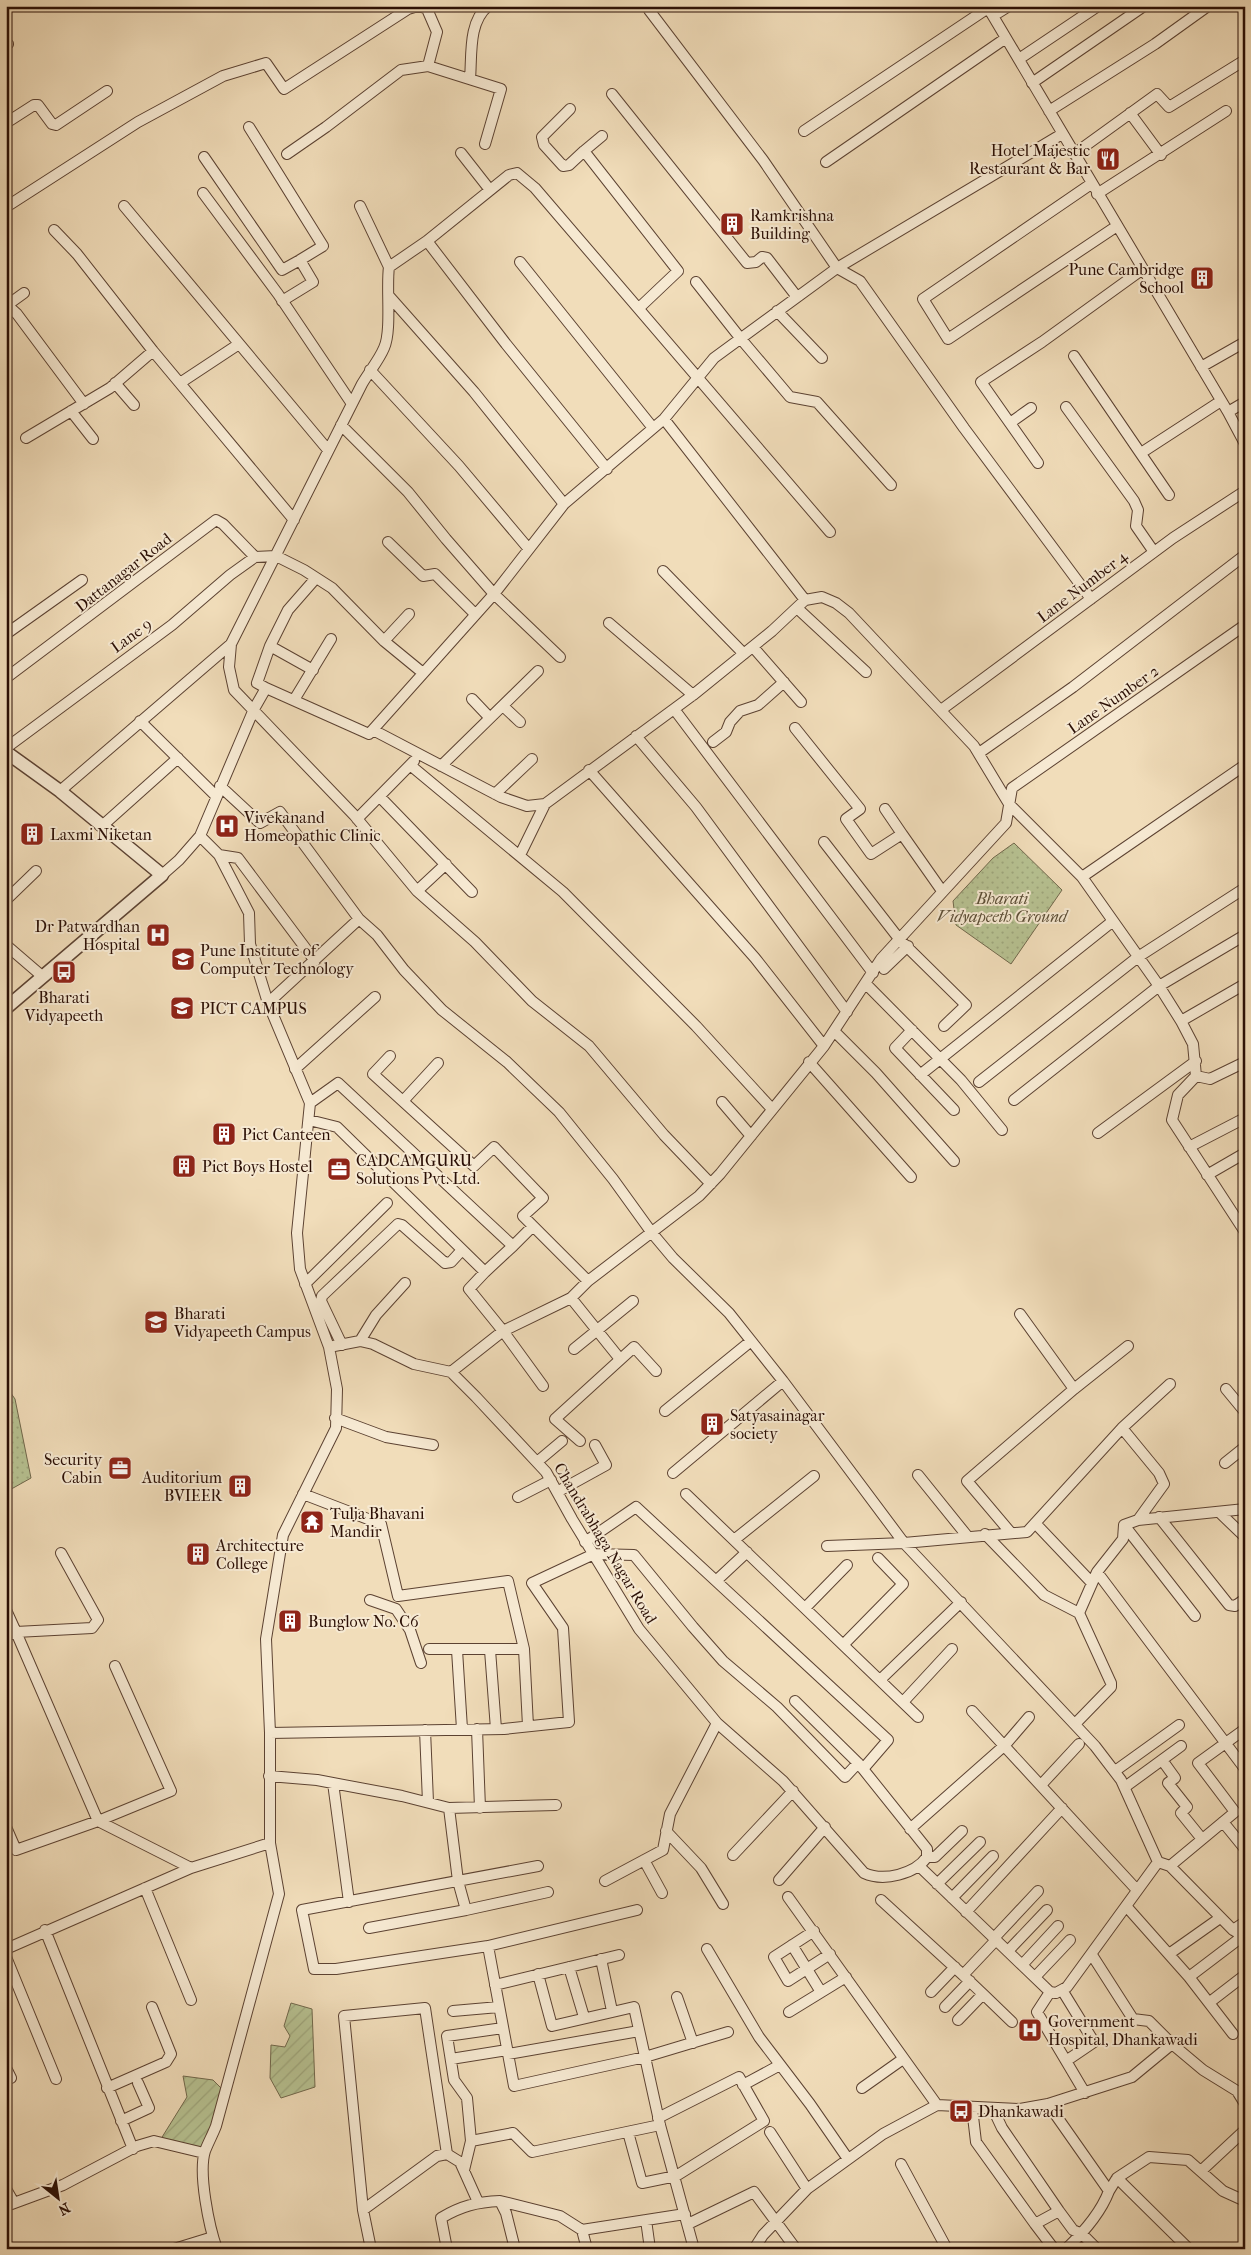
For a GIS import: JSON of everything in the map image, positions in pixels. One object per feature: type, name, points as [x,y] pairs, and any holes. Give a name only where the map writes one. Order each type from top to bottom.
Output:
[{"type":"street","points":[[6,207],[138,122],[223,76],[266,63],[284,89],[408,9],[419,6],[427,9],[437,32],[428,66]]},
{"type":"street","points":[[470,79],[476,26],[479,15],[488,6]]},
{"type":"street","points":[[804,131],[990,10],[1009,6]]},
{"type":"street","points":[[1019,59],[1098,6]]},
{"type":"street","points":[[1032,82],[1144,6]]},
{"type":"street","points":[[1049,111],[1155,44],[1208,6]]},
{"type":"street","points":[[649,10],[762,160],[837,268],[860,281],[964,428],[1091,599]]},
{"type":"street","points":[[990,10],[1091,184],[1228,412],[1245,444]]},
{"type":"street","points":[[826,162],[1006,38]]},
{"type":"street","points":[[1074,154],[1157,94],[1169,107],[1245,60]]},
{"type":"street","points":[[287,154],[326,128],[401,70],[428,66],[501,90],[485,144]]},
{"type":"street","points":[[6,123],[34,105],[38,105],[52,124],[56,125],[107,91]]},
{"type":"street","points":[[612,94],[747,263],[767,258],[797,297]]},
{"type":"street","points":[[570,109],[542,137],[542,141],[563,166],[569,164],[602,136]]},
{"type":"street","points":[[1097,194],[1226,111]]},
{"type":"street","points":[[1130,113],[1161,154]]},
{"type":"street","points":[[204,157],[282,270],[323,246],[248,127]]},
{"type":"street","points":[[316,578],[288,610],[270,646],[257,683],[369,734],[494,594],[564,504],[607,469],[664,418],[714,358],[837,268],[1062,134]]},
{"type":"street","points":[[584,152],[678,271],[639,308]]},
{"type":"street","points":[[460,153],[490,190]]},
{"type":"street","points":[[389,267],[427,241],[508,175],[517,174],[525,178],[639,308],[830,532]]},
{"type":"street","points":[[1091,184],[923,299],[937,324],[948,338],[1117,226]]},
{"type":"street","points":[[203,193],[282,301],[352,404]]},
{"type":"street","points":[[124,206],[328,450]]},
{"type":"street","points":[[360,206],[389,267],[386,346],[370,370],[341,424],[231,644],[229,667],[234,690],[357,818],[417,891],[475,942],[532,1001],[589,1046],[664,1135],[711,1184]]},
{"type":"street","points":[[54,230],[77,254],[153,351],[294,520]]},
{"type":"street","points":[[427,241],[506,344],[607,469]]},
{"type":"street","points":[[282,301],[313,282],[300,260]]},
{"type":"street","points":[[520,262],[653,428]]},
{"type":"street","points":[[1038,462],[981,382],[1042,342],[1143,269]]},
{"type":"street","points":[[696,282],[740,339],[790,397],[817,402],[890,485]]},
{"type":"street","points":[[24,293],[7,306],[18,314],[84,404]]},
{"type":"street","points":[[389,296],[474,392],[564,504]]},
{"type":"street","points":[[777,311],[822,358]]},
{"type":"street","points":[[1201,367],[1245,342]]},
{"type":"street","points":[[180,383],[240,344]]},
{"type":"street","points":[[26,438],[84,404],[115,383],[153,351]]},
{"type":"street","points":[[1074,356],[1169,495]]},
{"type":"street","points":[[370,370],[459,466],[528,548]]},
{"type":"street","points":[[115,383],[134,405]]},
{"type":"street","points":[[1141,453],[1221,401]]},
{"type":"street","points":[[1228,412],[1245,402]]},
{"type":"street","points":[[1066,407],[1134,501],[1138,510],[1136,526],[1154,552]]},
{"type":"street","points":[[1010,423],[1031,408]]},
{"type":"street","points":[[71,411],[93,439]]},
{"type":"street","points":[[664,418],[806,600]]},
{"type":"street","points":[[341,424],[408,492],[494,594],[560,657]]},
{"type":"street","name":"Lane Number 4","points":[[941,710],[1154,552],[1219,506],[1245,491]]},
{"type":"street","name":"Dattanagar Road","points":[[6,678],[216,520],[223,524],[254,556]]},
{"type":"street","points":[[388,542],[422,576],[435,574],[475,614]]},
{"type":"street","points":[[979,754],[1073,687],[1245,555]]},
{"type":"street","points":[[254,556],[276,556],[332,588],[384,641],[423,673]]},
{"type":"street","name":"Lane 9","points":[[6,748],[172,625],[254,556]]},
{"type":"street","points":[[663,571],[744,654]]},
{"type":"street","points":[[6,634],[82,580]]},
{"type":"street","points":[[520,854],[545,804],[589,770],[693,696],[753,647],[806,600],[822,598],[836,603],[849,613],[941,710],[979,754],[1009,804],[1082,877],[1159,986],[1193,1044],[1196,1061],[1196,1076],[1178,1095],[1172,1120],[1243,1227]]},
{"type":"street","points":[[797,608],[866,672]]},
{"type":"street","points":[[384,641],[409,614]]},
{"type":"street","points":[[609,623],[693,696]]},
{"type":"street","name":"Lane Number 2","points":[[904,943],[942,892],[1006,823],[1012,788],[1245,625]]},
{"type":"street","points":[[294,700],[331,639]]},
{"type":"street","points":[[60,791],[231,644]]},
{"type":"street","points":[[270,646],[312,670]]},
{"type":"street","points":[[753,647],[801,702]]},
{"type":"street","points":[[441,766],[538,671]]},
{"type":"street","points":[[713,742],[726,732],[730,722],[740,711],[758,705],[784,682]]},
{"type":"street","points":[[6,1008],[145,891],[200,836],[254,709],[266,688]]},
{"type":"street","points":[[472,699],[490,718]]},
{"type":"street","points":[[502,706],[520,722]]},
{"type":"street","points":[[674,709],[873,973]]},
{"type":"street","points":[[140,721],[178,758],[260,823],[280,812],[360,919],[377,935],[404,970],[442,1010],[507,1062],[559,1112],[673,1258],[729,1313],[783,1381],[904,1543],[1076,1723],[1115,1770],[1125,1787],[1158,1862],[1170,1866],[1232,1930],[1244,1937],[1189,1977]]},
{"type":"street","points":[[795,728],[860,808],[846,819],[871,854],[902,834]]},
{"type":"street","points":[[373,730],[495,794],[527,806],[545,804]]},
{"type":"street","points":[[636,736],[696,807],[847,1012]]},
{"type":"street","points":[[6,752],[60,791],[162,875]]},
{"type":"street","points":[[357,818],[380,797],[419,754]]},
{"type":"street","points":[[102,826],[178,758]]},
{"type":"street","points":[[495,794],[532,759]]},
{"type":"street","points":[[410,765],[520,854],[597,925],[696,1026],[772,1109]]},
{"type":"street","points":[[1082,877],[1245,765]]},
{"type":"street","points":[[589,770],[755,958],[824,1046]]},
{"type":"street","points":[[380,797],[472,892]]},
{"type":"street","points":[[885,808],[942,892]]},
{"type":"street","points":[[200,836],[219,855],[249,913],[250,944],[268,1003],[310,1103],[297,1233],[300,1269],[304,1284],[330,1347],[337,1389],[336,1428],[283,1535],[266,1639],[270,1732],[270,1843],[279,1894],[216,2126],[204,2153],[205,2194],[213,2237],[218,2249]]},
{"type":"street","points":[[824,842],[904,943],[966,1005],[944,1026]]},
{"type":"street","points":[[219,855],[238,858],[314,961]]},
{"type":"street","points":[[417,891],[446,864]]},
{"type":"street","points":[[6,900],[36,871]]},
{"type":"street","points":[[979,1082],[1138,956],[1245,888]]},
{"type":"street","points":[[268,1003],[360,919]]},
{"type":"street","points":[[920,1074],[1113,921]]},
{"type":"street","points":[[1014,1100],[1159,986],[1245,935]]},
{"type":"street","points":[[330,1347],[360,1341],[373,1344],[414,1364],[450,1372],[503,1331],[571,1298],[588,1282],[699,1196],[711,1184],[824,1046],[881,959],[904,943]]},
{"type":"street","points":[[884,969],[904,943]]},
{"type":"street","points":[[6,945],[42,976]]},
{"type":"street","points":[[866,984],[961,1080],[1002,1130]]},
{"type":"street","points":[[1180,1021],[1245,984]]},
{"type":"street","points":[[295,1069],[375,997]]},
{"type":"street","points":[[912,1030],[894,1048],[954,1110]]},
{"type":"street","points":[[834,1031],[876,1073],[954,1161]]},
{"type":"street","points":[[390,1056],[373,1074],[474,1166],[494,1147],[543,1198],[523,1216],[588,1282]]},
{"type":"street","points":[[1098,1132],[1196,1061]]},
{"type":"street","points":[[809,1062],[911,1177]]},
{"type":"street","points":[[1196,1076],[1210,1079],[1245,1062]]},
{"type":"street","points":[[403,1101],[438,1063]]},
{"type":"street","points":[[310,1103],[338,1083],[513,1246]]},
{"type":"street","points":[[722,1102],[751,1136]]},
{"type":"street","points":[[1189,1148],[1245,1118]]},
{"type":"street","points":[[309,1120],[337,1127],[485,1272]]},
{"type":"street","points":[[1207,1175],[1245,1153]]},
{"type":"street","points":[[304,1284],[387,1203]]},
{"type":"street","points":[[342,1345],[322,1301],[322,1296],[398,1224],[402,1224],[445,1264],[451,1262],[462,1250]]},
{"type":"street","points":[[533,1226],[469,1289],[503,1331],[543,1386]]},
{"type":"street","points":[[360,1341],[376,1315],[405,1283]]},
{"type":"street","points":[[571,1298],[620,1359]]},
{"type":"street","points":[[574,1349],[634,1302]]},
{"type":"street","points":[[1020,1314],[1074,1389]]},
{"type":"street","points":[[665,1411],[751,1341]]},
{"type":"street","points":[[1011,1533],[967,1481],[1074,1389],[1128,1346]]},
{"type":"street","points":[[580,1441],[555,1419],[634,1347],[656,1371]]},
{"type":"street","name":"Chandrabhaga Nagar Road","points":[[450,1372],[537,1462],[551,1480],[585,1542],[639,1629],[717,1723],[793,1791],[864,1873],[870,1875],[901,1873],[919,1866]]},
{"type":"street","points":[[673,1473],[783,1381]]},
{"type":"street","points":[[827,1546],[904,1543],[984,1534],[1026,1532],[1122,1428],[1170,1384]]},
{"type":"street","points":[[1226,1389],[1245,1412]]},
{"type":"street","points":[[336,1418],[386,1437],[432,1445]]},
{"type":"street","points":[[1122,1428],[1159,1473],[1164,1484],[1138,1520]]},
{"type":"street","points":[[537,1462],[562,1441]]},
{"type":"street","points":[[557,1492],[606,1465],[595,1445]]},
{"type":"street","points":[[1224,1463],[1245,1447]]},
{"type":"street","points":[[734,1540],[814,1476]]},
{"type":"street","points":[[918,1476],[968,1537]]},
{"type":"street","points":[[518,1497],[551,1480]]},
{"type":"street","points":[[303,1494],[381,1524],[398,1596],[508,1581],[524,1649],[528,1726]]},
{"type":"street","points":[[686,1494],[881,1679],[918,1717]]},
{"type":"street","points":[[270,1732],[496,1729],[569,1722],[562,1628],[532,1583],[594,1554],[634,1554],[692,1627],[723,1660],[777,1707],[845,1777],[888,1740],[636,1507],[585,1542]]},
{"type":"street","points":[[1124,1524],[1159,1517],[1245,1509]]},
{"type":"street","points":[[1219,1512],[1245,1537]]},
{"type":"street","points":[[1159,1517],[1229,1605],[1235,1606],[1245,1599]]},
{"type":"street","points":[[1035,1522],[1092,1583]]},
{"type":"street","points":[[1079,1612],[1097,1572],[1123,1539],[1124,1524]]},
{"type":"street","points":[[1124,1524],[1195,1616]]},
{"type":"street","points":[[984,1534],[1044,1595],[1079,1612],[1111,1682],[1108,1691],[1076,1723]]},
{"type":"street","points":[[716,1580],[747,1552]]},
{"type":"street","points":[[11,1634],[92,1628],[98,1620],[61,1554]]},
{"type":"street","points":[[844,1644],[903,1584],[878,1558]]},
{"type":"street","points":[[805,1608],[847,1565]]},
{"type":"street","points":[[1097,1572],[1245,1768]]},
{"type":"street","points":[[370,1600],[396,1609],[410,1630],[421,1663]]},
{"type":"street","points":[[881,1679],[961,1602]]},
{"type":"street","points":[[6,1610],[11,1634],[98,1821],[192,1868]]},
{"type":"street","points":[[429,1649],[524,1649]]},
{"type":"street","points":[[903,1702],[952,1649]]},
{"type":"street","points":[[457,1650],[462,1729]]},
{"type":"street","points":[[490,1650],[496,1729]]},
{"type":"street","points":[[6,1827],[16,1850],[98,1821],[171,1791],[116,1666]]},
{"type":"street","points":[[795,1701],[860,1766],[927,1849],[928,1857]]},
{"type":"street","points":[[972,1711],[1137,1890]]},
{"type":"street","points":[[910,1829],[1005,1745],[1029,1717]]},
{"type":"street","points":[[605,1881],[663,1850],[670,1814],[717,1723]]},
{"type":"street","points":[[1115,1770],[1179,1725]]},
{"type":"street","points":[[477,1729],[480,1808]]},
{"type":"street","points":[[425,1730],[428,1802]]},
{"type":"street","points":[[1170,1866],[1235,1812],[1198,1763],[1245,1730]]},
{"type":"street","points":[[1041,1785],[1079,1744]]},
{"type":"street","points":[[1125,1787],[1181,1746]]},
{"type":"street","points":[[1162,1760],[1175,1778],[1168,1783],[1187,1807],[1181,1813],[1202,1839]]},
{"type":"street","points":[[269,1776],[333,1783],[449,1808],[556,1805]]},
{"type":"street","points":[[333,1783],[349,1902]]},
{"type":"street","points":[[733,1855],[793,1791]]},
{"type":"street","points":[[449,1808],[458,1881],[466,1910]]},
{"type":"street","points":[[966,1912],[1062,1808]]},
{"type":"street","points":[[1222,1822],[1245,1849]]},
{"type":"street","points":[[779,1880],[825,1827]]},
{"type":"street","points":[[666,1831],[701,1868],[723,1904]]},
{"type":"street","points":[[962,1831],[935,1857],[928,1857],[919,1866],[1050,1992],[1056,1993],[1067,1987],[1158,1862]]},
{"type":"street","points":[[937,1884],[980,1842]]},
{"type":"street","points":[[6,1948],[192,1868],[270,1843]]},
{"type":"street","points":[[952,1898],[993,1856]]},
{"type":"street","points":[[644,1860],[662,1894]]},
{"type":"street","points":[[538,1866],[302,1910],[314,1969],[336,1969],[488,1946],[637,1910]]},
{"type":"street","points":[[145,1888],[191,2000]]},
{"type":"street","points":[[945,2007],[995,1939],[1038,1891]]},
{"type":"street","points":[[369,1928],[548,1892]]},
{"type":"street","points":[[788,1897],[937,2105]]},
{"type":"street","points":[[881,1900],[1012,2022]]},
{"type":"street","points":[[1126,1906],[1189,1977],[1234,2034]]},
{"type":"street","points":[[1008,1952],[1047,1910]]},
{"type":"street","points":[[1169,1954],[1220,1918]]},
{"type":"street","points":[[1232,1930],[1245,1922]]},
{"type":"street","points":[[1022,1965],[1058,1926]]},
{"type":"street","points":[[45,1930],[133,2149]]},
{"type":"street","points":[[814,1931],[774,1957],[788,1981],[830,1954]]},
{"type":"street","points":[[1035,1977],[1070,1940]]},
{"type":"street","points":[[792,1945],[821,1992]]},
{"type":"street","points":[[488,1946],[514,2086],[645,2057],[728,2032]]},
{"type":"street","points":[[707,1949],[759,2037],[848,2159]]},
{"type":"street","points":[[1092,1954],[1133,2019],[1149,2021],[1172,2044],[1203,2070],[1241,2087],[1245,2104]]},
{"type":"street","points":[[495,1984],[620,1955]]},
{"type":"street","points":[[6,1957],[56,2079]]},
{"type":"street","points":[[601,1959],[612,2011]]},
{"type":"street","points":[[569,1967],[584,2017]]},
{"type":"street","points":[[931,1992],[954,1967]]},
{"type":"street","points":[[538,1974],[552,2026],[584,2017],[634,2007],[659,2121],[676,2176],[694,2249]]},
{"type":"street","points":[[1210,2002],[1245,1975]]},
{"type":"street","points":[[789,2012],[846,1977]]},
{"type":"street","points":[[1062,1990],[1094,2042],[1066,2061]]},
{"type":"street","points":[[1050,1992],[1037,2012],[1085,2093]]},
{"type":"street","points":[[958,2020],[983,1994]]},
{"type":"street","points":[[677,1997],[693,2043]]},
{"type":"street","points":[[107,2088],[166,2062],[171,2054],[152,2007]]},
{"type":"street","points":[[453,2011],[499,2007]]},
{"type":"street","points":[[371,2249],[363,2210],[344,2016],[425,2008],[448,2154]]},
{"type":"street","points":[[464,2170],[471,2141],[467,2098],[454,2080],[447,2036],[503,2028]]},
{"type":"street","points":[[451,2059],[639,2031]]},
{"type":"street","points":[[756,2247],[775,2222],[807,2189],[883,2134],[937,2105],[1020,2109],[1048,2104],[1132,2077],[1172,2044]]},
{"type":"street","points":[[862,2088],[903,2059]]},
{"type":"street","points":[[743,2085],[780,2065]]},
{"type":"street","points":[[471,2141],[513,2132],[532,2152],[628,2132],[659,2121],[739,2077],[764,2121],[676,2176],[642,2183],[628,2132]]},
{"type":"street","points":[[121,2121],[149,2108],[138,2082]]},
{"type":"street","points":[[1048,2104],[1110,2190]]},
{"type":"street","points":[[972,2108],[976,2142],[1054,2249]]},
{"type":"street","points":[[993,2109],[1002,2128],[1058,2211],[1073,2230],[1082,2234],[1097,2249]]},
{"type":"street","points":[[1201,2171],[1245,2130]]},
{"type":"street","points":[[770,2132],[807,2189]]},
{"type":"street","points":[[6,2189],[10,2204],[63,2185],[133,2149],[154,2141],[204,2153]]},
{"type":"street","points":[[363,2210],[437,2156],[448,2154],[460,2162],[478,2202]]},
{"type":"street","points":[[1066,2249],[1082,2234],[1106,2201],[1117,2178],[1149,2157],[1188,2160],[1223,2191],[1245,2201]]},
{"type":"street","points":[[901,2164],[947,2249]]},
{"type":"street","points":[[1117,2178],[1189,2249]]},
{"type":"street","points":[[447,2249],[441,2218],[458,2208],[478,2202],[500,2201],[560,2216],[582,2230],[646,2220],[686,2219],[754,2192],[796,2249]]},
{"type":"street","points":[[500,2201],[506,2213],[516,2249]]},
{"type":"street","points":[[1035,2224],[1058,2211]]},
{"type":"street","points":[[646,2220],[650,2249]]},
{"type":"street","points":[[582,2230],[586,2249]]},
{"type":"street","points":[[174,2249],[213,2237]]},
{"type":"green space","name":"Bharati Vidyapeeth Ground","points":[[1014,843],[1062,890],[1011,964],[956,925],[953,901],[993,858]]},
{"type":"green space","points":[[6,1386],[15,1399],[31,1478],[6,1492]]},
{"type":"green space","points":[[291,2003],[312,2009],[315,2087],[281,2098],[270,2078],[271,2045],[285,2047],[290,2036],[284,2026]]},
{"type":"green space","points":[[183,2076],[213,2080],[223,2090],[203,2150],[159,2142],[187,2097]]},
{"type":"place","name":"Hotel Majestic Restaurant & Bar","points":[[1108,159]]},
{"type":"place","name":"Ramkrishna Building","points":[[732,224]]},
{"type":"place","name":"Pune Cambridge School","points":[[1202,278]]},
{"type":"place","name":"Vivekanand Homeopathic Clinic","points":[[227,826]]},
{"type":"place","name":"Laxmi Niketan","points":[[32,834]]},
{"type":"place","name":"Dr Patwardhan Hospital","points":[[158,935]]},
{"type":"place","name":"Pune Institute of Computer Technology","points":[[183,959]]},
{"type":"place","name":"Bharati Vidyapeeth","points":[[64,972]]},
{"type":"place","name":"PICT CAMPUS","points":[[182,1008]]},
{"type":"place","name":"Pict Canteen","points":[[224,1134]]},
{"type":"place","name":"Pict Boys Hostel","points":[[184,1166]]},
{"type":"place","name":"CADCAMGURU Solutions Pvt. Ltd.","points":[[339,1169]]},
{"type":"place","name":"Bharati Vidyapeeth Campus","points":[[156,1322]]},
{"type":"place","name":"Satyasainagar society","points":[[712,1424]]},
{"type":"place","name":"Security Cabin","points":[[120,1468]]},
{"type":"place","name":"Auditorium BVIEER","points":[[240,1486]]},
{"type":"place","name":"Tulja Bhavani Mandir","points":[[312,1522]]},
{"type":"place","name":"Architecture College","points":[[198,1554]]},
{"type":"place","name":"Bunglow No. C6","points":[[290,1621]]},
{"type":"place","name":"Government Hospital, Dhankawadi","points":[[1030,2030]]},
{"type":"place","name":"Dhankawadi","points":[[961,2111]]}]
